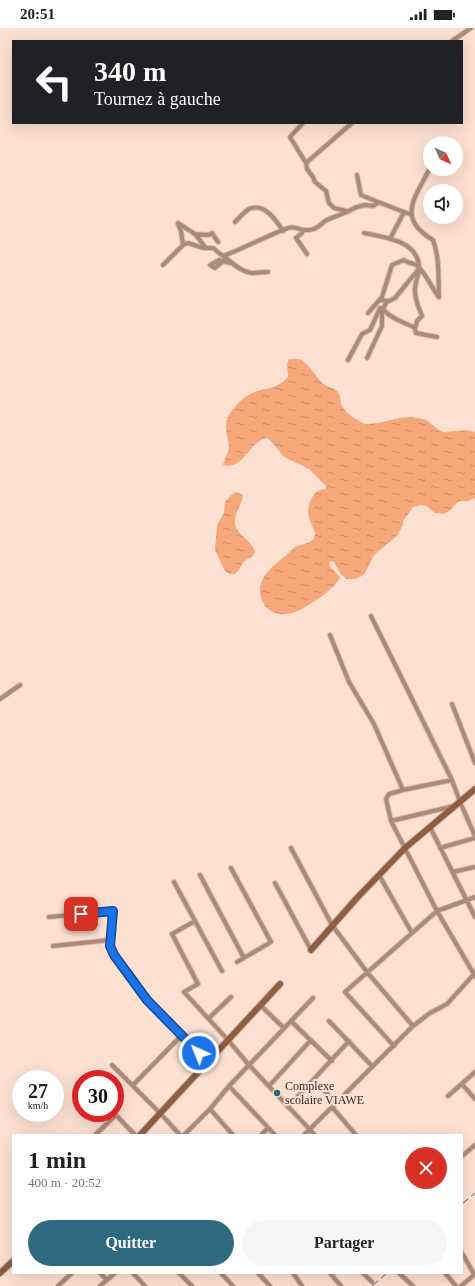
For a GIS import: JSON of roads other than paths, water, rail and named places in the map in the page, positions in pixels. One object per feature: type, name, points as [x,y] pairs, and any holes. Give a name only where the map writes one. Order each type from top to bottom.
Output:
[{"type":"street","points":[[453,40],[469,28]]},
{"type":"street","points":[[302,124],[290,137],[306,163],[307,169],[314,177],[315,182],[326,191],[329,203],[334,208],[348,212]]},
{"type":"street","points":[[306,163],[351,124]]},
{"type":"street","points":[[357,175],[361,195],[412,215]]},
{"type":"street","points":[[368,313],[382,297],[392,264],[404,260],[419,268],[439,297],[437,250],[433,240],[426,236],[418,228],[412,215],[412,203],[426,176]]},
{"type":"street","points":[[307,254],[296,238],[302,233],[320,226],[326,221],[365,205],[377,205],[378,202]]},
{"type":"street","points":[[235,222],[247,210],[256,207],[263,209],[271,215],[283,231]]},
{"type":"street","points":[[390,239],[404,212]]},
{"type":"street","points":[[183,245],[181,231],[178,224],[195,234],[206,248]]},
{"type":"street","points":[[223,256],[290,228],[297,227],[309,230]]},
{"type":"street","points":[[290,228],[302,233]]},
{"type":"street","points":[[364,232],[402,243],[411,248],[418,256],[419,268],[415,289],[422,316],[417,321],[415,328],[416,333],[437,337]]},
{"type":"street","points":[[195,234],[209,235],[212,233],[218,242]]},
{"type":"street","points":[[163,265],[183,245],[188,243],[206,248],[213,248],[236,267],[252,273],[268,272]]},
{"type":"street","points":[[222,262],[230,263]]},
{"type":"street","points":[[380,300],[387,301],[395,298],[419,268]]},
{"type":"street","points":[[367,358],[382,326],[382,311],[387,301]]},
{"type":"street","points":[[348,360],[362,334],[370,330],[380,308],[383,308]]},
{"type":"street","points":[[383,308],[384,311],[415,328]]},
{"type":"street","points":[[371,616],[452,780],[458,804],[475,837],[440,848]]},
{"type":"street","points":[[330,635],[349,682],[374,724],[403,790]]},
{"type":"street","points":[[0,699],[20,685]]},
{"type":"street","points":[[452,704],[475,763]]},
{"type":"street","points":[[305,1134],[413,1026],[430,1012],[447,1004],[475,974],[438,911],[391,821],[386,799],[389,794],[452,780]]},
{"type":"street","points":[[276,883],[311,950],[332,925],[405,848],[475,789]]},
{"type":"street","points":[[391,821],[458,804]]},
{"type":"street","points":[[430,827],[475,917]]},
{"type":"street","points":[[291,848],[332,925],[367,972],[413,1026]]},
{"type":"street","points":[[453,872],[475,867]]},
{"type":"street","points":[[231,868],[271,942],[238,962]]},
{"type":"street","points":[[200,875],[244,958]]},
{"type":"street","points":[[379,875],[412,933]]},
{"type":"street","points":[[174,882],[222,971]]},
{"type":"street","points":[[394,1046],[346,992],[438,911],[475,897]]},
{"type":"street","points":[[49,917],[113,911],[110,946],[114,955],[147,1000],[208,1062]]},
{"type":"street","points":[[195,921],[172,934],[198,984],[184,992],[209,1018],[249,1065],[314,1134]]},
{"type":"street","points":[[53,946],[110,940]]},
{"type":"street","points":[[141,1134],[280,984]]},
{"type":"street","points":[[209,1018],[231,997]]},
{"type":"street","points":[[185,1134],[313,998]]},
{"type":"street","points":[[260,1005],[284,1028]]},
{"type":"street","points":[[292,1021],[332,1061]]},
{"type":"street","points":[[329,1021],[372,1066]]},
{"type":"street","points":[[133,1085],[182,1035]]},
{"type":"street","points":[[269,1086],[311,1040]]},
{"type":"street","points":[[288,1107],[349,1041]]},
{"type":"street","points":[[112,1065],[179,1134]]},
{"type":"street","points":[[448,1096],[475,1072]]},
{"type":"street","points":[[314,1080],[336,1103]]},
{"type":"street","points":[[462,1084],[475,1099]]},
{"type":"street","points":[[229,1086],[274,1134]]},
{"type":"street","points":[[332,1107],[355,1134]]},
{"type":"street","points":[[210,1109],[232,1134]]},
{"type":"street","points":[[96,1134],[107,1122]]},
{"type":"street","points":[[123,1122],[134,1134]]},
{"type":"street","points":[[262,1134],[268,1128]]},
{"type":"street","points":[[463,1155],[475,1144]]},
{"type":"street","points":[[461,1286],[475,1274],[463,1255]]},
{"type":"street","points":[[0,1273],[12,1262]]},
{"type":"street","points":[[58,1286],[71,1274]]},
{"type":"street","points":[[101,1274],[107,1280]]},
{"type":"street","points":[[100,1286],[114,1274]]},
{"type":"street","points":[[134,1274],[142,1285]]},
{"type":"street","points":[[180,1274],[192,1286]]},
{"type":"street","points":[[223,1274],[233,1286]]},
{"type":"street","points":[[259,1274],[270,1286]]},
{"type":"street","points":[[294,1274],[302,1286]]},
{"type":"street","points":[[331,1274],[341,1286]]},
{"type":"street","points":[[364,1274],[372,1282]]},
{"type":"street","points":[[400,1274],[413,1286]]},
{"type":"street","points":[[446,1274],[456,1286]]},
{"type":"water","points":[[289,359],[298,359],[305,363],[325,385],[338,392],[341,404],[345,410],[351,416],[365,424],[415,417],[426,420],[443,432],[468,430],[475,432],[475,498],[467,501],[459,501],[448,512],[443,514],[435,513],[426,506],[421,505],[413,507],[403,521],[403,525],[397,536],[374,555],[364,575],[355,579],[346,579],[340,573],[334,562],[330,561],[329,565],[340,577],[338,582],[327,592],[304,608],[292,613],[280,614],[270,610],[263,602],[260,591],[262,581],[272,568],[294,548],[310,542],[314,538],[315,531],[309,517],[309,505],[315,493],[322,489],[326,489],[326,486],[309,469],[284,457],[267,438],[255,444],[236,464],[230,466],[223,465],[229,448],[226,423],[233,409],[251,394],[276,386],[284,381],[288,377],[287,364]]},
{"type":"water","points":[[235,492],[243,495],[235,520],[235,525],[255,551],[253,556],[248,558],[243,563],[235,574],[230,574],[225,571],[215,550],[217,525],[224,513],[225,502]]},
{"type":"railway","points":[[463,1203],[475,1193]]},
{"type":"railway","points":[[372,1286],[386,1274]]},
{"type":"place","name":"Complexe scolaire VIAWE","points":[[277,1093]]}]
